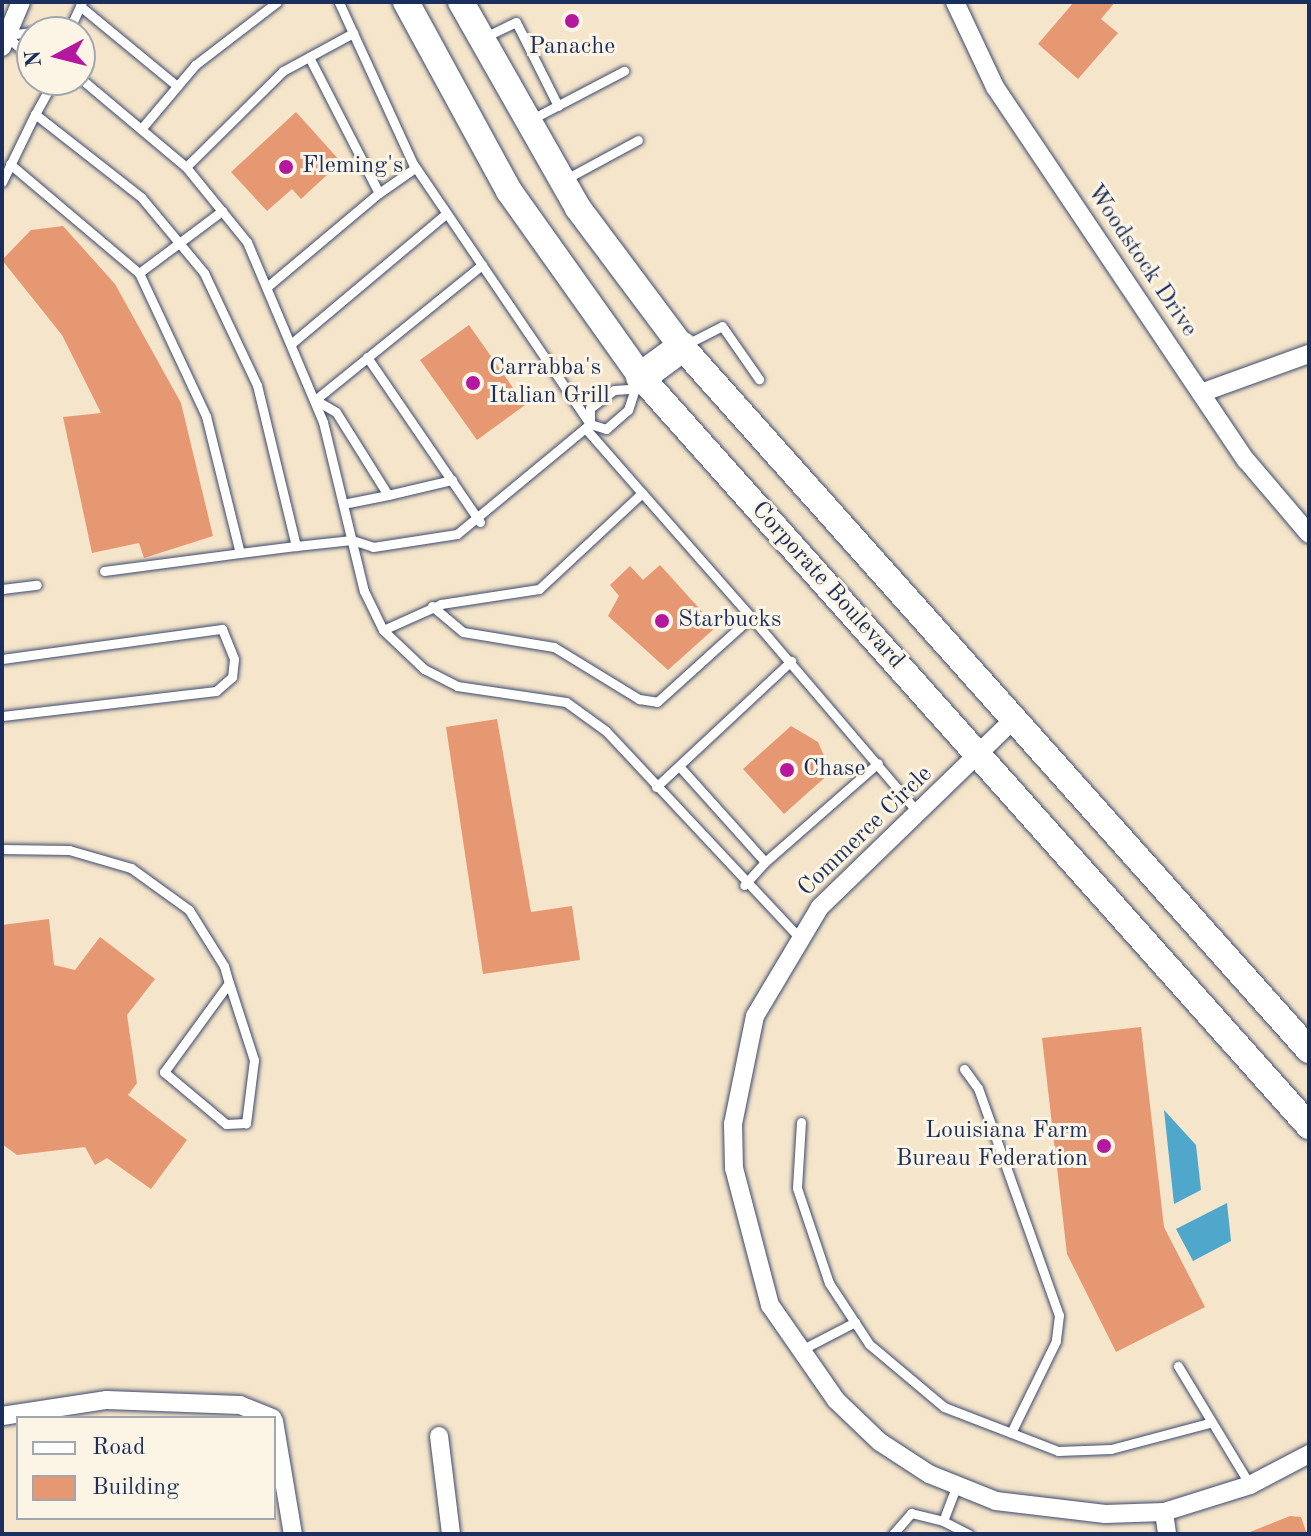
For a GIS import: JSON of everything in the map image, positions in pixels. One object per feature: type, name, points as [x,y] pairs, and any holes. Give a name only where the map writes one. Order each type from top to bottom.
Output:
[{"type":"main road","points":[[635,383],[682,347]]},
{"type":"street","points":[[4,39],[21,2]]},
{"type":"street","name":"Corporate Boulevard","points":[[406,2],[509,191],[635,383],[979,756],[1309,1126]]},
{"type":"street","name":"Corporate Boulevard","points":[[461,2],[561,182],[682,347],[1309,1050]]},
{"type":"street","name":"Woodstock Drive","points":[[955,2],[995,87],[1201,393],[1309,534]]},
{"type":"street","points":[[1201,393],[1309,354]]},
{"type":"street","name":"Commerce Circle","points":[[1013,720],[797,935],[755,1016],[733,1124],[754,1263],[799,1352],[880,1442],[956,1487],[1036,1509],[1164,1512],[1250,1485],[1309,1454]]},
{"type":"street","points":[[2,1416],[107,1400],[240,1405],[266,1416]]},
{"type":"street","points":[[276,1436],[293,1534]]},
{"type":"street","points":[[439,1436],[451,1534]]},
{"type":"street","points":[[1164,1512],[1167,1534]]},
{"type":"lane","points":[[141,129],[177,86],[243,23],[277,2]]},
{"type":"lane","points":[[339,2],[415,168],[588,426],[642,493],[791,661],[919,814]]},
{"type":"lane","points":[[81,4],[177,86]]},
{"type":"lane","points":[[480,39],[516,22],[558,106]]},
{"type":"lane","points":[[186,167],[240,108],[309,57],[353,33]]},
{"type":"lane","points":[[309,57],[379,193]]},
{"type":"lane","points":[[526,123],[624,71]]},
{"type":"lane","points":[[96,91],[186,167],[222,211],[268,286],[315,400],[352,540],[383,630],[424,669],[457,686],[566,702],[606,731],[744,885],[797,935]]},
{"type":"lane","points":[[2,182],[45,96]]},
{"type":"lane","points":[[35,114],[141,197],[204,273],[257,385],[296,546]]},
{"type":"lane","points":[[561,182],[638,140]]},
{"type":"lane","points":[[10,164],[139,273],[206,416],[240,553]]},
{"type":"lane","points":[[268,286],[379,193],[415,168]]},
{"type":"lane","points":[[139,273],[222,211]]},
{"type":"lane","points":[[292,343],[446,214]]},
{"type":"lane","points":[[315,400],[482,265]]},
{"type":"lane","points":[[682,347],[722,326],[759,379]]},
{"type":"lane","points":[[367,357],[480,522]]},
{"type":"lane","points":[[104,571],[352,540],[373,547],[457,534],[480,522],[588,426],[590,408],[614,390],[635,383]]},
{"type":"lane","points":[[588,426],[606,429],[628,410],[635,383]]},
{"type":"lane","points":[[315,400],[336,412],[388,495]]},
{"type":"lane","points":[[343,504],[452,480]]},
{"type":"lane","points":[[383,630],[432,606],[539,589],[642,493]]},
{"type":"lane","points":[[2,589],[37,585]]},
{"type":"lane","points":[[432,606],[463,632],[554,647],[639,699],[657,702],[751,617]]},
{"type":"lane","points":[[2,659],[222,629],[234,659],[232,677],[216,691],[2,716]]},
{"type":"lane","points":[[656,787],[791,661]]},
{"type":"lane","points":[[744,885],[765,862],[878,763]]},
{"type":"lane","points":[[679,766],[765,862]]},
{"type":"lane","points":[[2,849],[69,850],[131,868],[189,910],[229,983],[254,1060],[246,1123],[226,1124],[164,1072],[229,983]]},
{"type":"lane","points":[[964,1069],[978,1088],[1059,1315],[1056,1341],[1011,1433]]},
{"type":"lane","points":[[801,1122],[797,1188],[829,1283],[869,1344],[944,1407],[1058,1451],[1098,1450],[1209,1423]]},
{"type":"lane","points":[[799,1352],[855,1322]]},
{"type":"lane","points":[[1178,1366],[1209,1423],[1250,1485]]},
{"type":"lane","points":[[943,1521],[956,1487]]},
{"type":"lane","points":[[893,1534],[911,1513],[943,1521],[969,1534]]},
{"type":"water","points":[[1164,1110],[1196,1145],[1201,1190],[1174,1204]]},
{"type":"water","points":[[1227,1203],[1231,1241],[1193,1261],[1176,1229]]},
{"type":"building","points":[[1074,2],[1115,2],[1101,19],[1118,33],[1078,79],[1038,44]]},
{"type":"building","name":"Fleming's","points":[[296,112],[341,162],[301,199],[292,189],[267,211],[231,172]]},
{"type":"building","points":[[63,226],[115,284],[181,403],[213,536],[144,558],[139,543],[92,553],[63,417],[101,413],[62,335],[2,260],[31,230]]},
{"type":"building","name":"Carrabba's Italian Grill","points":[[469,325],[525,405],[477,440],[420,360]]},
{"type":"building","name":"Starbucks","points":[[660,565],[716,627],[668,670],[608,616],[619,596],[610,585],[630,566],[643,580]]},
{"type":"building","points":[[497,719],[531,912],[572,906],[580,960],[483,974],[446,727]]},
{"type":"building","name":"Chase","points":[[791,726],[818,742],[831,772],[784,814],[743,769]]},
{"type":"building","points":[[49,919],[54,965],[75,970],[100,937],[155,979],[127,1015],[137,1083],[128,1095],[187,1140],[151,1189],[107,1158],[95,1165],[85,1147],[17,1155],[2,1144],[2,925]]},
{"type":"building","name":"Louisiana Farm Bureau Federation","points":[[1141,1027],[1164,1227],[1205,1307],[1116,1352],[1067,1254],[1042,1038]]},
{"type":"building","points":[[1290,1516],[1301,1517],[1307,1534],[1245,1534]]},
{"type":"place","name":"Panache","points":[[572,21]]},
{"type":"place","name":"Fleming's","points":[[286,167]]},
{"type":"place","name":"Carrabba's Italian Grill","points":[[473,383]]},
{"type":"place","name":"Starbucks","points":[[662,621]]},
{"type":"place","name":"Chase","points":[[787,770]]},
{"type":"place","name":"Louisiana Farm Bureau Federation","points":[[1104,1146]]}]
